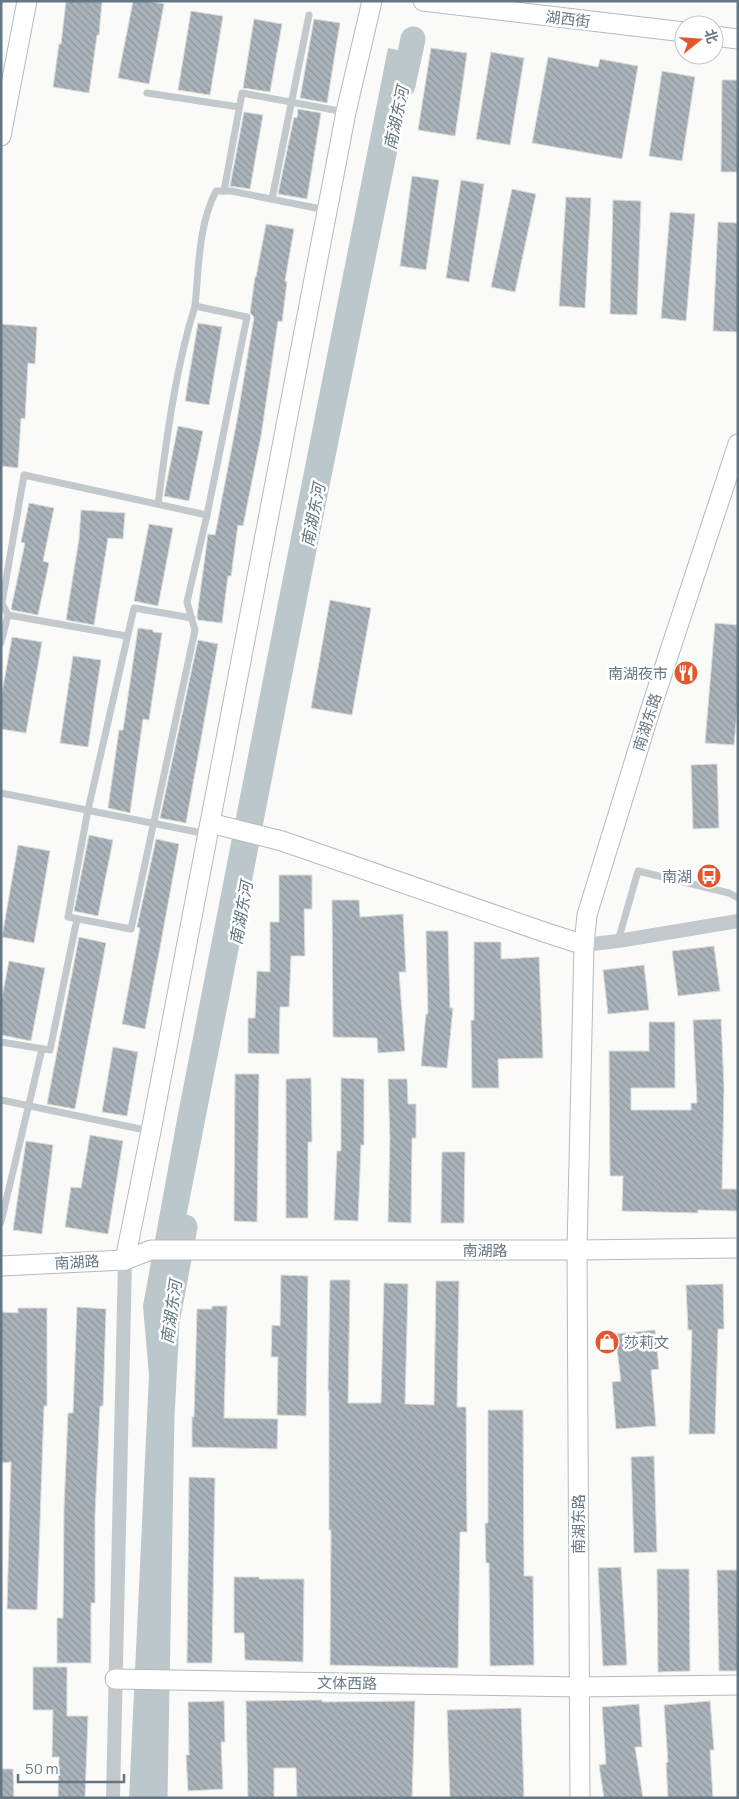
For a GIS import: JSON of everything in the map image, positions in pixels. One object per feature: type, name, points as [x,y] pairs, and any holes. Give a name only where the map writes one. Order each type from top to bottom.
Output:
[{"type":"street","points":[[1,136],[27,1]]},
{"type":"street","points":[[113,1798],[125,1260],[346,112],[372,1]]},
{"type":"street","name":"湖西街","points":[[423,1],[674,31]]},
{"type":"street","points":[[724,37],[738,39]]},
{"type":"street","name":"南湖东路","points":[[580,1798],[577,1250],[584,945],[587,915],[650,711],[733,477],[738,444]]},
{"type":"street","points":[[209,829],[242,832],[282,841],[584,945],[618,942],[738,921]]},
{"type":"street","name":"南湖路","points":[[1,1266],[125,1260],[151,1250],[738,1248]]},
{"type":"street","name":"文体西路","points":[[115,1679],[578,1687],[738,1685]]},
{"type":"lane","points":[[272,199],[309,15]]},
{"type":"lane","points":[[147,93],[239,107]]},
{"type":"lane","points":[[224,191],[242,93],[346,112]]},
{"type":"lane","points":[[158,504],[174,389],[188,327],[195,306],[203,230],[210,202],[216,191],[272,199],[327,210]]},
{"type":"lane","points":[[192,618],[134,608],[126,636],[88,810],[68,917],[132,929],[195,630],[192,618],[187,602],[247,317],[195,306]]},
{"type":"lane","points":[[1,643],[8,615],[2,603],[24,475],[207,514]]},
{"type":"lane","points":[[8,615],[126,636]]},
{"type":"lane","points":[[1,793],[154,824],[209,829]]},
{"type":"lane","points":[[618,942],[638,871],[729,893],[738,898]]},
{"type":"lane","points":[[1,1042],[50,1050],[77,919]]},
{"type":"lane","points":[[1,1222],[42,1049]]},
{"type":"lane","points":[[1,1100],[151,1131]]},
{"type":"water","points":[[388,48],[417,54],[318,543],[161,1346],[154,1798],[129,1798],[149,1375],[143,1306],[178,1114]]},
{"type":"building","points":[[66,1],[102,1],[99,35],[97,35],[89,93],[53,87]]},
{"type":"building","points":[[133,1],[164,4],[149,84],[118,78]]},
{"type":"building","points":[[191,11],[223,16],[210,95],[178,90]]},
{"type":"building","points":[[254,19],[282,24],[270,92],[243,88]]},
{"type":"building","points":[[314,19],[340,23],[327,103],[300,98]]},
{"type":"building","points":[[431,48],[467,53],[455,136],[418,130]]},
{"type":"building","points":[[491,52],[524,58],[510,145],[476,139]]},
{"type":"building","points":[[548,57],[598,67],[600,59],[638,66],[622,159],[532,143]]},
{"type":"building","points":[[662,71],[695,77],[682,161],[649,156]]},
{"type":"building","points":[[722,80],[738,80],[738,172],[721,172]]},
{"type":"building","points":[[298,109],[321,113],[307,199],[278,194],[294,117],[297,118]]},
{"type":"building","points":[[244,112],[263,115],[250,189],[230,186]]},
{"type":"building","points":[[412,176],[439,180],[426,270],[400,266]]},
{"type":"building","points":[[461,180],[484,184],[469,282],[446,278]]},
{"type":"building","points":[[512,189],[536,194],[515,292],[491,287]]},
{"type":"building","points":[[566,197],[591,198],[585,308],[559,306]]},
{"type":"building","points":[[613,200],[641,201],[637,315],[610,314]]},
{"type":"building","points":[[670,212],[695,214],[686,321],[661,318]]},
{"type":"building","points":[[718,222],[738,223],[738,332],[713,331]]},
{"type":"building","points":[[266,224],[294,229],[285,281],[287,282],[282,322],[278,321],[261,436],[243,526],[238,525],[231,576],[228,576],[222,623],[198,620],[208,534],[215,535],[237,420],[254,317],[250,313],[255,277]]},
{"type":"building","points":[[198,323],[222,327],[209,405],[185,401]]},
{"type":"building","points":[[1,324],[37,327],[35,364],[28,363],[25,419],[21,418],[18,468],[1,466]]},
{"type":"building","points":[[178,426],[203,431],[189,501],[164,496]]},
{"type":"building","points":[[29,503],[54,508],[43,561],[49,563],[38,615],[11,609],[25,543],[21,542]]},
{"type":"building","points":[[81,510],[125,513],[123,539],[108,538],[94,625],[66,620],[79,539]]},
{"type":"building","points":[[149,524],[173,528],[158,606],[134,601]]},
{"type":"building","points":[[330,600],[371,608],[352,715],[311,708]]},
{"type":"building","points":[[715,623],[738,625],[738,701],[734,745],[705,743]]},
{"type":"building","points":[[138,628],[162,633],[149,720],[143,719],[130,813],[108,808],[119,730],[123,730]]},
{"type":"building","points":[[12,637],[42,642],[26,733],[1,729],[1,698]]},
{"type":"building","points":[[198,640],[218,644],[186,823],[160,818]]},
{"type":"building","points":[[73,656],[101,660],[88,747],[60,743]]},
{"type":"building","points":[[717,764],[719,828],[693,829],[691,765]]},
{"type":"building","points":[[89,835],[113,840],[98,916],[74,911]]},
{"type":"building","points":[[156,839],[179,844],[145,1029],[122,1024],[140,928],[137,927]]},
{"type":"building","points":[[18,845],[50,851],[34,943],[2,937]]},
{"type":"building","points":[[279,875],[312,875],[312,909],[304,909],[305,956],[291,956],[289,1007],[280,1007],[279,1054],[248,1053],[248,1018],[255,1018],[257,971],[270,972],[270,922],[279,922]]},
{"type":"building","points":[[332,900],[359,900],[360,917],[403,914],[406,972],[399,972],[405,1051],[378,1053],[377,1038],[333,1037]]},
{"type":"building","points":[[426,931],[448,931],[450,1008],[453,1008],[447,1068],[421,1066],[426,1014],[428,1014]]},
{"type":"building","points":[[79,937],[106,943],[75,1109],[47,1104]]},
{"type":"building","points":[[474,942],[501,942],[501,959],[539,957],[543,1058],[498,1059],[499,1088],[472,1088],[471,1020],[474,1020]]},
{"type":"building","points":[[714,946],[720,991],[678,996],[672,951]]},
{"type":"building","points":[[9,961],[45,968],[31,1041],[1,1035],[1,1002]]},
{"type":"building","points":[[644,965],[649,1010],[608,1014],[603,970]]},
{"type":"building","points":[[721,1019],[724,1087],[722,1189],[738,1189],[738,1211],[698,1210],[698,1213],[622,1211],[623,1176],[610,1176],[609,1051],[649,1051],[649,1022],[675,1022],[675,1088],[631,1088],[631,1110],[691,1110],[691,1103],[697,1103],[693,1020]]},
{"type":"building","points":[[113,1047],[138,1052],[127,1116],[102,1112]]},
{"type":"building","points":[[235,1074],[259,1074],[257,1222],[234,1221]]},
{"type":"building","points":[[311,1078],[312,1142],[308,1142],[308,1218],[286,1218],[286,1079]]},
{"type":"building","points":[[341,1078],[364,1079],[364,1145],[361,1145],[358,1221],[334,1220],[337,1151],[341,1151]]},
{"type":"building","points":[[388,1079],[407,1079],[408,1104],[416,1104],[416,1138],[412,1138],[411,1223],[388,1222],[390,1139]]},
{"type":"building","points":[[90,1135],[123,1141],[108,1234],[65,1227],[71,1187],[81,1188]]},
{"type":"building","points":[[26,1141],[53,1145],[42,1234],[13,1230]]},
{"type":"building","points":[[442,1152],[465,1152],[464,1223],[441,1223]]},
{"type":"building","points":[[281,1275],[308,1276],[306,1416],[277,1415],[278,1357],[271,1357],[272,1325],[280,1326]]},
{"type":"building","points":[[330,1280],[350,1280],[348,1403],[381,1403],[384,1283],[408,1284],[405,1404],[434,1405],[436,1281],[459,1281],[457,1407],[466,1407],[467,1532],[460,1532],[458,1668],[330,1665],[331,1530],[329,1530],[328,1391]]},
{"type":"building","points":[[723,1284],[724,1329],[718,1329],[715,1434],[689,1434],[692,1330],[688,1330],[686,1285]]},
{"type":"building","points":[[212,1306],[227,1306],[224,1418],[278,1419],[277,1449],[192,1447],[197,1309],[212,1309]]},
{"type":"building","points":[[77,1307],[106,1309],[103,1406],[100,1406],[95,1514],[95,1603],[91,1603],[91,1663],[57,1663],[57,1618],[63,1618],[64,1508],[68,1413],[73,1413]]},
{"type":"building","points":[[18,1308],[47,1308],[47,1406],[44,1406],[37,1610],[7,1609],[11,1462],[1,1463],[1,1312],[18,1313]]},
{"type":"building","points":[[655,1330],[659,1369],[651,1370],[656,1426],[616,1429],[612,1382],[621,1381],[615,1334]]},
{"type":"building","points":[[488,1410],[523,1410],[524,1576],[533,1576],[534,1665],[490,1666],[489,1563],[486,1563],[485,1523],[488,1523]]},
{"type":"building","points":[[654,1456],[657,1552],[634,1553],[631,1457]]},
{"type":"building","points":[[189,1477],[215,1478],[212,1663],[187,1663]]},
{"type":"building","points":[[621,1567],[627,1665],[603,1666],[598,1568]]},
{"type":"building","points":[[657,1569],[689,1569],[690,1671],[658,1672]]},
{"type":"building","points":[[717,1570],[738,1570],[738,1671],[719,1671]]},
{"type":"building","points":[[234,1577],[304,1579],[303,1662],[245,1660],[244,1633],[234,1633]]},
{"type":"building","points":[[33,1667],[67,1667],[67,1716],[88,1716],[85,1798],[58,1798],[59,1757],[52,1757],[53,1710],[33,1710]]},
{"type":"building","points":[[322,1700],[322,1702],[415,1701],[412,1798],[297,1798],[296,1768],[274,1768],[274,1798],[248,1798],[246,1701]]},
{"type":"building","points":[[224,1701],[225,1742],[221,1742],[223,1789],[188,1791],[186,1755],[189,1755],[188,1702]]},
{"type":"building","points":[[710,1701],[714,1750],[710,1750],[713,1798],[668,1798],[666,1763],[668,1762],[664,1705]]},
{"type":"building","points":[[639,1704],[642,1747],[635,1747],[643,1798],[604,1798],[599,1765],[606,1764],[602,1707]]},
{"type":"building","points":[[521,1708],[524,1798],[450,1798],[447,1710]]},
{"type":"building","points":[[1,1769],[13,1769],[14,1798],[1,1798]]},
{"type":"waterway","name":"南湖东河","points":[[403,85],[413,39]]},
{"type":"waterway","name":"南湖东河","points":[[155,1798],[162,1416],[167,1322],[185,1227]]},
{"type":"place","name":"南湖夜市","points":[[686,673]]},
{"type":"place","name":"南湖","points":[[709,876]]},
{"type":"place","name":"莎莉文","points":[[607,1342]]}]
